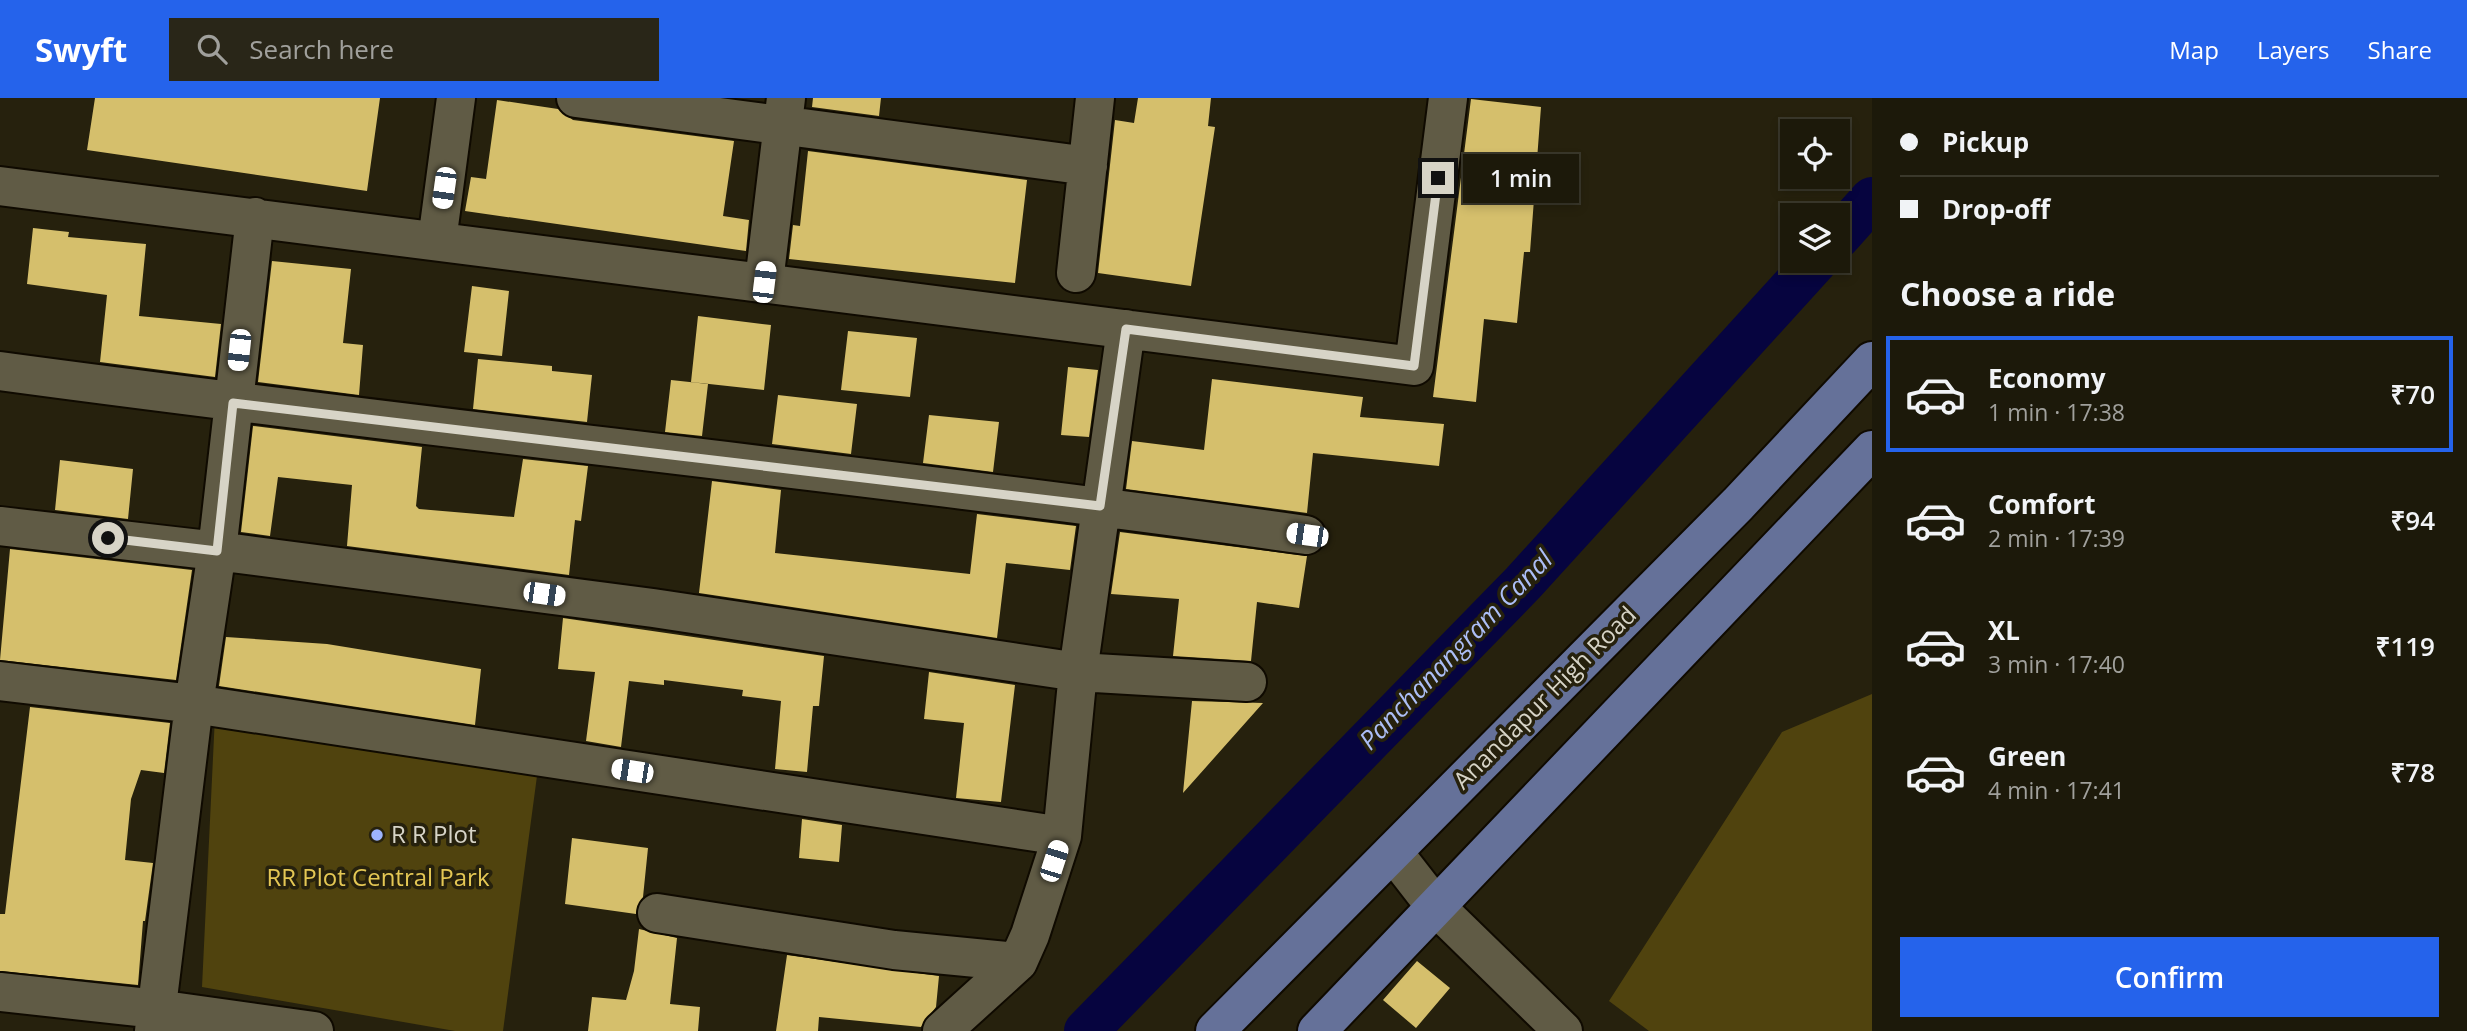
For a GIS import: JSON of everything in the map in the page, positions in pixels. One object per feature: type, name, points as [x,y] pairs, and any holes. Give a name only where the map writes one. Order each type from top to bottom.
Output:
[{"type":"main road","name":"Anandapur High Road","points":[[1215,1031],[1738,504],[1872,361]]},
{"type":"main road","points":[[1317,1031],[1872,450]]},
{"type":"street","points":[[437,241],[456,98]]},
{"type":"street","points":[[576,98],[785,112],[1088,166]]},
{"type":"street","points":[[1076,273],[1095,98]]},
{"type":"street","points":[[0,186],[1414,366],[1448,98]]},
{"type":"street","points":[[764,282],[785,112]]},
{"type":"street","points":[[156,1020],[194,704],[217,551],[255,217]]},
{"type":"street","points":[[942,1031],[1018,962],[1030,935],[1062,836],[1078,672],[1126,329]]},
{"type":"street","points":[[0,371],[233,403],[1100,506],[1307,535]]},
{"type":"street","points":[[0,526],[217,551],[639,606],[1078,672],[1247,682]]},
{"type":"street","points":[[0,681],[194,704],[1062,836]]},
{"type":"street","points":[[1393,852],[1435,906],[1563,1031]]},
{"type":"street","points":[[657,913],[894,950],[1018,962]]},
{"type":"street","points":[[0,992],[156,1020],[314,1031]]},
{"type":"green space","points":[[1872,694],[1872,1031],[1649,1031],[1609,1001],[1782,732]]},
{"type":"green space","name":"RR Plot Central Park","points":[[215,716],[539,761],[503,1031],[455,1031],[202,987]]},
{"type":"building","points":[[95,98],[380,98],[367,191],[87,150]]},
{"type":"building","points":[[813,98],[881,98],[879,116],[812,107]]},
{"type":"building","points":[[1138,98],[1211,98],[1208,126],[1215,127],[1191,286],[1098,273],[1115,120],[1134,123]]},
{"type":"building","points":[[1471,99],[1541,107],[1530,252],[1524,252],[1517,323],[1484,319],[1476,402],[1433,397]]},
{"type":"building","points":[[497,100],[558,109],[573,120],[734,141],[723,216],[749,220],[746,251],[465,211],[471,177],[486,179]]},
{"type":"building","points":[[808,151],[1027,180],[1015,283],[789,259],[793,225],[800,226]]},
{"type":"building","points":[[33,228],[69,232],[68,237],[146,244],[139,316],[221,324],[215,377],[100,362],[107,295],[27,284]]},
{"type":"building","points":[[272,261],[351,269],[343,343],[363,345],[359,395],[258,382]]},
{"type":"building","points":[[472,286],[509,291],[502,356],[464,352]]},
{"type":"building","points":[[698,316],[771,325],[764,390],[691,382]]},
{"type":"building","points":[[848,331],[917,338],[910,397],[841,390]]},
{"type":"building","points":[[478,359],[552,366],[552,371],[592,375],[587,422],[473,409]]},
{"type":"building","points":[[1068,367],[1098,370],[1089,437],[1061,435]]},
{"type":"building","points":[[1212,379],[1363,397],[1360,417],[1444,424],[1439,466],[1313,453],[1307,513],[1126,489],[1132,441],[1204,450]]},
{"type":"building","points":[[671,380],[708,384],[702,436],[665,432]]},
{"type":"building","points":[[778,395],[857,404],[851,454],[772,444]]},
{"type":"building","points":[[929,415],[999,422],[993,472],[923,463]]},
{"type":"building","points":[[253,426],[422,447],[416,506],[419,509],[514,517],[523,459],[588,466],[581,521],[575,520],[569,575],[347,546],[352,485],[278,477],[270,536],[241,532]]},
{"type":"building","points":[[60,460],[133,469],[128,519],[55,510]]},
{"type":"building","points":[[712,481],[781,490],[775,553],[970,574],[977,514],[1076,526],[1070,570],[1006,563],[997,638],[699,593]]},
{"type":"building","points":[[1120,532],[1307,556],[1299,608],[1257,602],[1251,661],[1173,656],[1179,599],[1111,594]]},
{"type":"building","points":[[10,549],[192,570],[176,680],[0,660]]},
{"type":"building","points":[[563,618],[824,656],[819,706],[813,706],[807,772],[775,769],[781,701],[742,696],[743,690],[664,680],[664,685],[629,681],[621,747],[586,741],[595,672],[558,669]]},
{"type":"building","points":[[226,637],[327,644],[481,669],[475,725],[219,686]]},
{"type":"building","points":[[929,672],[1015,685],[1001,802],[956,798],[964,723],[924,719]]},
{"type":"building","points":[[1192,701],[1263,703],[1183,793]]},
{"type":"building","points":[[30,707],[170,723],[164,773],[141,770],[131,799],[125,860],[153,863],[143,921],[138,985],[0,971],[0,914],[5,914]]},
{"type":"building","points":[[802,819],[842,825],[839,862],[799,858]]},
{"type":"building","points":[[572,838],[648,848],[643,897],[636,914],[565,904]]},
{"type":"building","points":[[639,929],[677,938],[670,1004],[700,1007],[698,1031],[588,1031],[592,997],[626,1000],[634,971]]},
{"type":"building","points":[[787,955],[939,976],[936,1007],[921,1027],[819,1017],[818,1031],[776,1031]]},
{"type":"building","points":[[1417,961],[1450,988],[1416,1028],[1383,1000]]},
{"type":"waterway","name":"Panchanangram Canal","points":[[1850,224],[1872,199]]},
{"type":"waterway","name":"Panchanangram Canal","points":[[1086,1031],[1523,583],[1805,273]]},
{"type":"place","name":"R R Plot","points":[[377,835]]},
{"type":"route","points":[[108,538],[217,551],[233,403],[1100,506],[1126,329],[1414,366],[1438,178]]}]
